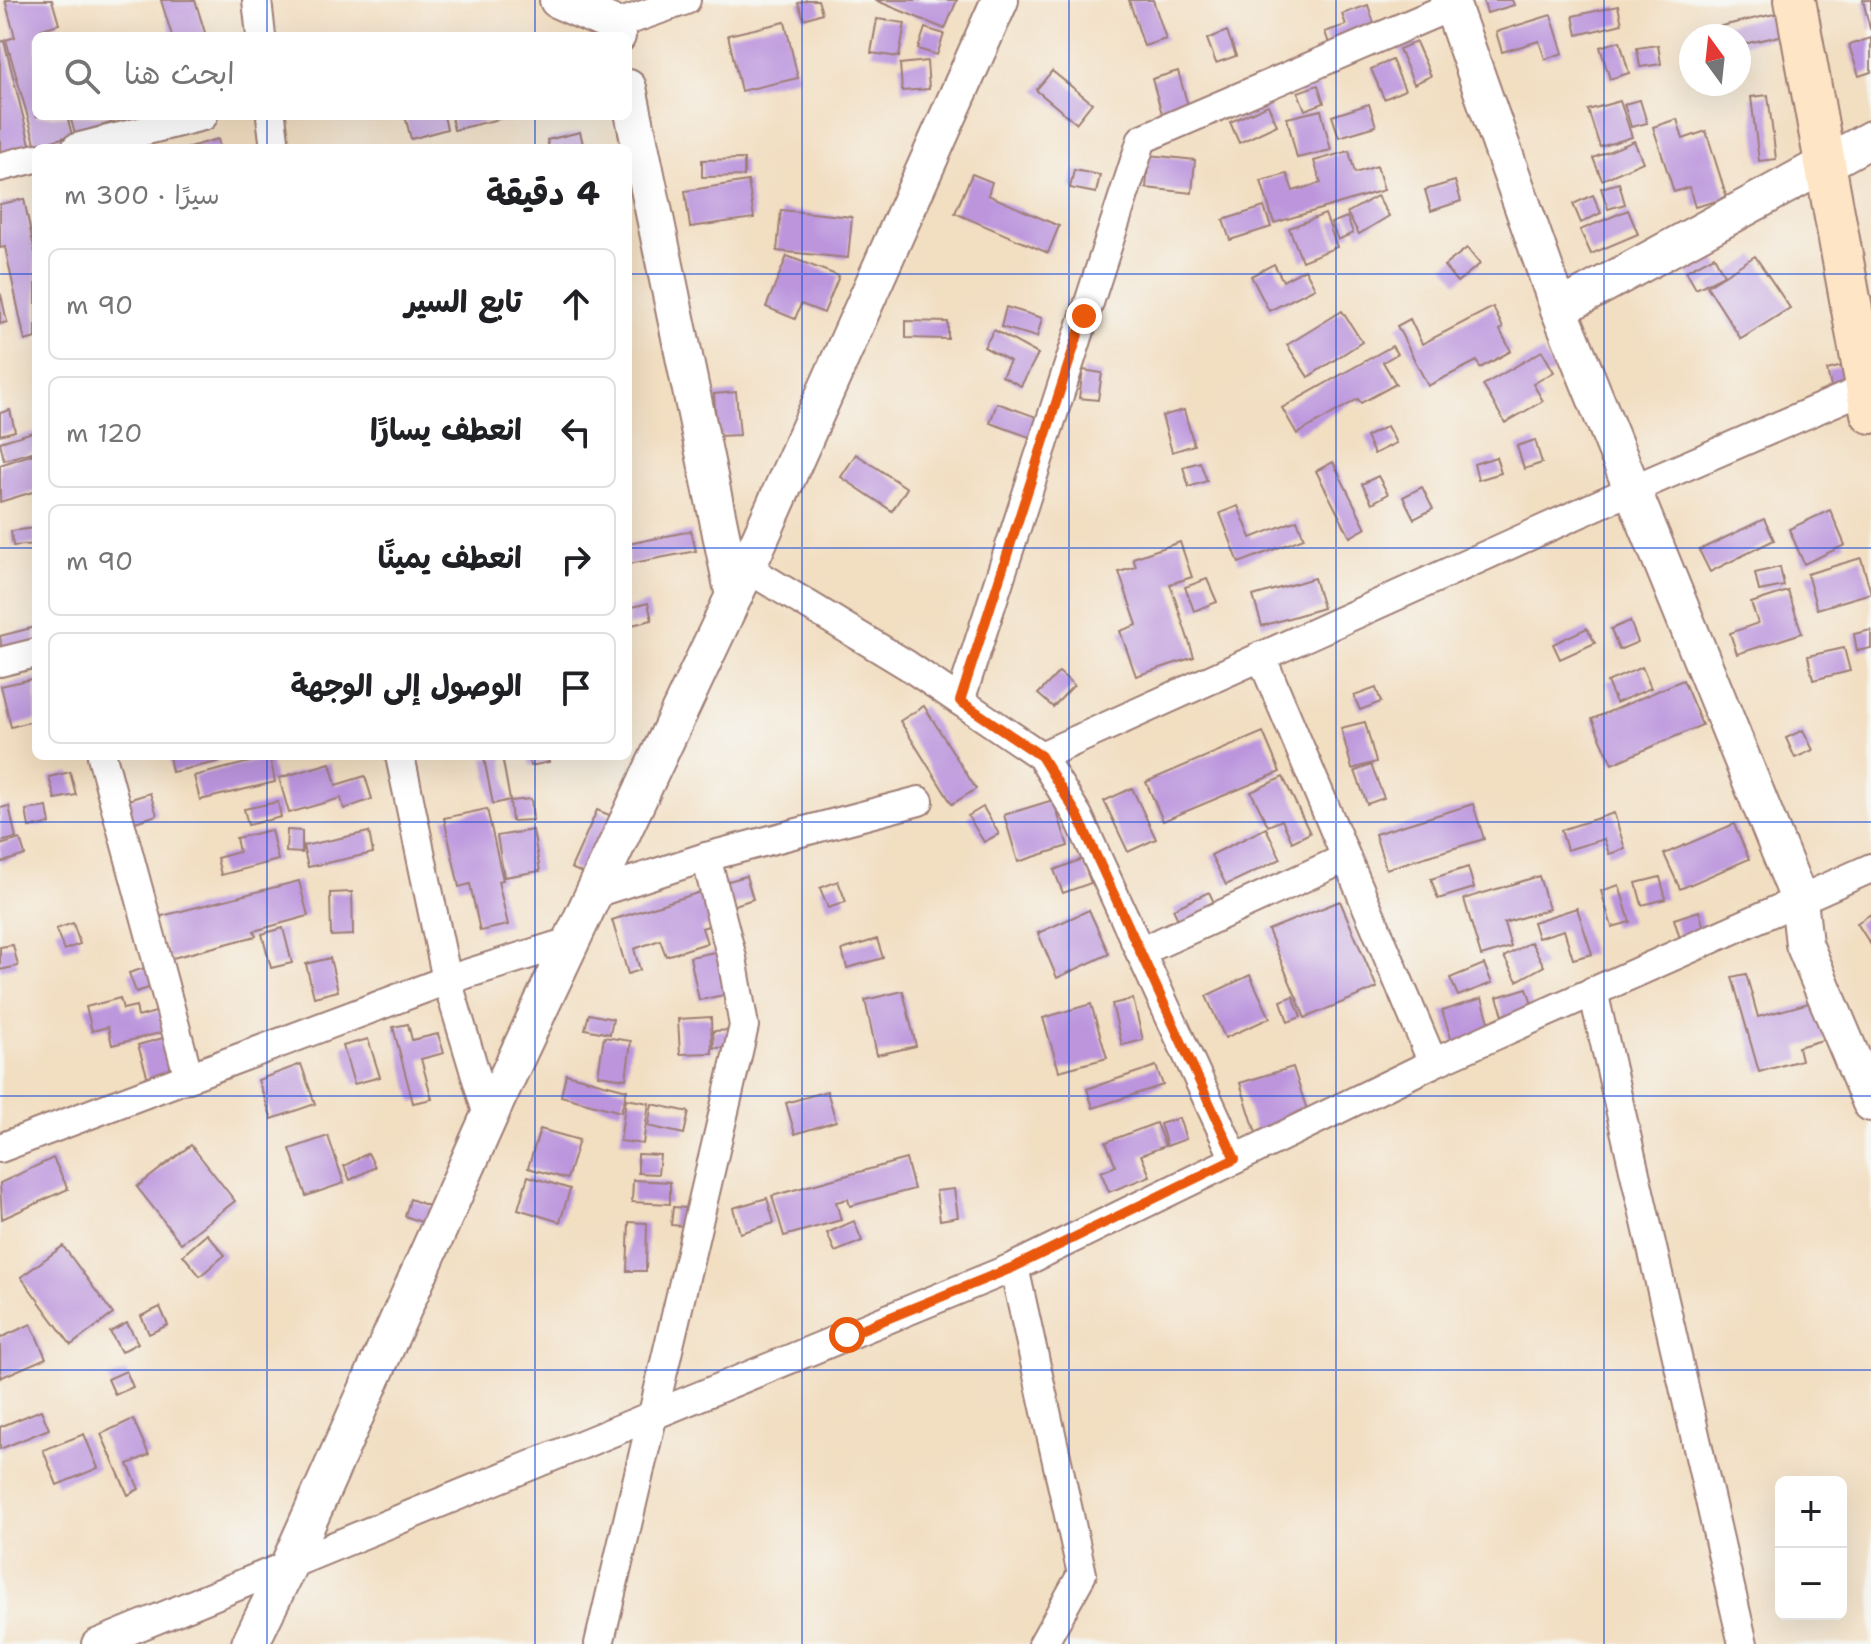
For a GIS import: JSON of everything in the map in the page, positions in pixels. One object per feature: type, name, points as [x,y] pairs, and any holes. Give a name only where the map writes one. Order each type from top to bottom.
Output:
[{"type":"main road","points":[[1795,0],[1869,395]]},
{"type":"street","points":[[257,0],[261,32]]},
{"type":"street","points":[[558,0],[616,30],[686,0]]},
{"type":"street","points":[[250,1644],[290,1562],[489,1119],[741,582],[1000,0]]},
{"type":"street","points":[[960,701],[1142,139],[1451,3],[1559,309],[1799,899],[1804,944],[1871,1103]]},
{"type":"street","points":[[632,105],[741,582]]},
{"type":"street","points":[[92,144],[187,120]]},
{"type":"street","points":[[272,120],[274,144]]},
{"type":"street","points":[[1559,309],[1871,139]]},
{"type":"street","points":[[0,167],[32,159]]},
{"type":"street","points":[[1041,756],[1633,489],[1869,395]]},
{"type":"street","points":[[741,582],[907,665],[1041,756],[1078,816],[1235,1159]]},
{"type":"street","points":[[0,662],[32,654]]},
{"type":"street","points":[[1261,656],[1433,1063]]},
{"type":"street","points":[[103,760],[189,1078]]},
{"type":"street","points":[[401,760],[447,980],[489,1119]]},
{"type":"street","points":[[595,893],[706,857],[919,801]]},
{"type":"street","points":[[599,1644],[744,1026],[732,958],[706,857]]},
{"type":"street","points":[[1140,952],[1346,858]]},
{"type":"street","points":[[96,1644],[1014,1267],[1433,1063],[1871,868]]},
{"type":"street","points":[[0,1148],[447,980],[572,941]]},
{"type":"street","points":[[1593,991],[1743,1644]]},
{"type":"street","points":[[1014,1267],[1082,1574],[1043,1644]]},
{"type":"building","points":[[5,0],[52,0],[59,24],[42,29],[43,32],[32,32],[32,120],[68,120],[72,135],[35,144],[6,40],[15,37]]},
{"type":"building","points":[[161,0],[195,0],[205,32],[171,32]]},
{"type":"building","points":[[818,0],[822,13],[804,19],[798,3]]},
{"type":"building","points":[[875,0],[957,0],[945,29]]},
{"type":"building","points":[[1129,0],[1153,0],[1166,39],[1144,46]]},
{"type":"building","points":[[1483,0],[1512,0],[1514,5],[1487,13]]},
{"type":"building","points":[[1863,0],[1871,0],[1871,29],[1870,29]]},
{"type":"building","points":[[1368,5],[1379,39],[1333,55],[1325,32],[1346,25],[1342,14]]},
{"type":"building","points":[[1618,6],[1622,24],[1577,35],[1573,16]]},
{"type":"building","points":[[1779,13],[1784,35],[1751,42],[1751,24],[1730,24]]},
{"type":"building","points":[[1551,15],[1563,53],[1545,59],[1539,41],[1502,52],[1496,32]]},
{"type":"building","points":[[877,19],[905,23],[899,57],[871,53]]},
{"type":"building","points":[[785,22],[798,78],[741,91],[728,35]]},
{"type":"building","points":[[925,28],[944,34],[937,55],[918,49]]},
{"type":"building","points":[[1227,31],[1236,56],[1216,63],[1207,39]]},
{"type":"building","points":[[1871,38],[1871,72],[1859,76],[1849,45]]},
{"type":"building","points":[[4,41],[31,148],[0,155],[0,42]]},
{"type":"building","points":[[1620,41],[1629,73],[1610,79],[1600,47]]},
{"type":"building","points":[[1416,42],[1431,76],[1414,84],[1399,49]]},
{"type":"building","points":[[1658,45],[1661,64],[1640,67],[1637,48]]},
{"type":"building","points":[[1392,60],[1405,90],[1384,99],[1371,69]]},
{"type":"building","points":[[927,61],[929,89],[902,91],[900,64]]},
{"type":"building","points":[[1052,71],[1092,103],[1076,123],[1036,90]]},
{"type":"building","points":[[1178,71],[1191,116],[1165,124],[1152,79]]},
{"type":"building","points":[[1318,85],[1324,103],[1305,110],[1298,92]]},
{"type":"building","points":[[1768,95],[1776,159],[1759,161],[1751,97]]},
{"type":"building","points":[[1640,100],[1647,123],[1631,127],[1624,104]]},
{"type":"building","points":[[1620,101],[1632,137],[1600,147],[1588,110]]},
{"type":"building","points":[[1369,104],[1376,126],[1339,137],[1332,116]]},
{"type":"building","points":[[1268,105],[1277,125],[1239,143],[1230,122]]},
{"type":"building","points":[[1321,110],[1331,150],[1297,158],[1287,118]]},
{"type":"building","points":[[1677,119],[1683,139],[1706,131],[1727,198],[1695,207],[1689,187],[1674,192],[1653,127]]},
{"type":"building","points":[[71,120],[110,120],[111,123],[75,134]]},
{"type":"building","points":[[406,120],[445,120],[447,129],[411,139]]},
{"type":"building","points":[[452,120],[495,120],[454,130]]},
{"type":"building","points":[[580,132],[583,144],[548,144],[547,140]]},
{"type":"building","points":[[218,139],[219,144],[200,144]]},
{"type":"building","points":[[1634,141],[1643,162],[1602,180],[1593,158]]},
{"type":"building","points":[[1349,151],[1355,173],[1377,166],[1384,190],[1274,223],[1261,181],[1287,174],[1293,191],[1321,183],[1314,161]]},
{"type":"building","points":[[1149,155],[1195,160],[1192,193],[1146,188]]},
{"type":"building","points":[[744,159],[744,176],[702,177],[702,160]]},
{"type":"building","points":[[1074,170],[1100,175],[1096,193],[1070,188]]},
{"type":"building","points":[[972,174],[992,182],[988,195],[1059,226],[1048,253],[955,213]]},
{"type":"building","points":[[748,181],[754,218],[690,227],[685,191]]},
{"type":"building","points":[[1455,181],[1461,201],[1431,211],[1425,190]]},
{"type":"building","points":[[1619,183],[1625,204],[1608,209],[1601,188]]},
{"type":"building","points":[[1593,195],[1601,213],[1581,223],[1573,204]]},
{"type":"building","points":[[1377,196],[1389,216],[1359,234],[1347,213]]},
{"type":"building","points":[[24,199],[32,238],[32,339],[25,341],[5,247],[0,248],[0,204]]},
{"type":"building","points":[[1264,207],[1271,227],[1230,240],[1223,220]]},
{"type":"building","points":[[781,210],[852,217],[848,258],[777,251]]},
{"type":"building","points":[[1628,210],[1638,234],[1591,254],[1580,230]]},
{"type":"building","points":[[1325,214],[1337,247],[1302,261],[1289,228]]},
{"type":"building","points":[[1347,217],[1353,233],[1338,240],[1331,223]]},
{"type":"building","points":[[1467,248],[1480,264],[1457,282],[1444,266]]},
{"type":"building","points":[[787,256],[839,276],[824,313],[801,304],[795,319],[766,307]]},
{"type":"building","points":[[1714,256],[1724,275],[1696,289],[1686,271]]},
{"type":"building","points":[[1755,256],[1790,308],[1741,339],[1707,286]]},
{"type":"building","points":[[1274,264],[1283,281],[1305,269],[1315,288],[1269,311],[1251,276]]},
{"type":"building","points":[[0,296],[7,322],[0,324]]},
{"type":"building","points":[[1006,307],[1042,318],[1037,337],[1001,327]]},
{"type":"building","points":[[1493,307],[1511,351],[1480,368],[1477,361],[1428,386],[1397,326],[1410,319],[1422,344]]},
{"type":"building","points":[[1342,311],[1362,342],[1308,377],[1287,345]]},
{"type":"building","points":[[906,321],[948,322],[948,339],[906,338]]},
{"type":"building","points":[[994,330],[1038,354],[1021,386],[1002,376],[1010,361],[984,347]]},
{"type":"building","points":[[1392,346],[1397,354],[1383,362],[1396,384],[1361,403],[1358,399],[1297,434],[1282,408]]},
{"type":"building","points":[[1542,351],[1554,372],[1533,384],[1543,401],[1505,423],[1483,385]]},
{"type":"building","points":[[1846,365],[1851,386],[1832,391],[1827,370]]},
{"type":"building","points":[[1083,370],[1102,373],[1098,400],[1079,398]]},
{"type":"building","points":[[736,392],[740,435],[717,436],[714,394]]},
{"type":"building","points":[[997,403],[1056,424],[1049,444],[990,423]]},
{"type":"building","points":[[10,410],[15,431],[0,435],[0,413]]},
{"type":"building","points":[[1184,410],[1194,445],[1172,452],[1162,416]]},
{"type":"building","points":[[1387,426],[1396,443],[1374,454],[1366,437]]},
{"type":"building","points":[[32,432],[32,452],[4,460],[0,442]]},
{"type":"building","points":[[1535,440],[1542,463],[1524,469],[1517,446]]},
{"type":"building","points":[[32,454],[32,492],[0,502],[0,465]]},
{"type":"building","points":[[856,454],[907,488],[892,511],[841,477]]},
{"type":"building","points":[[1496,457],[1501,473],[1478,480],[1474,464]]},
{"type":"building","points":[[1200,462],[1207,481],[1189,487],[1183,467]]},
{"type":"building","points":[[1333,462],[1366,528],[1350,537],[1316,471]]},
{"type":"building","points":[[1378,476],[1388,494],[1372,503],[1362,484]]},
{"type":"building","points":[[1422,487],[1433,509],[1414,519],[1403,497]]},
{"type":"building","points":[[1238,506],[1251,538],[1297,520],[1304,538],[1239,563],[1220,513]]},
{"type":"building","points":[[1830,510],[1845,545],[1804,564],[1789,529]]},
{"type":"building","points":[[1764,519],[1774,540],[1710,572],[1699,550]]},
{"type":"building","points":[[32,528],[32,544],[13,546],[11,531]]},
{"type":"building","points":[[691,531],[696,551],[632,563],[632,543]]},
{"type":"building","points":[[1180,542],[1192,577],[1170,584],[1194,657],[1136,676],[1120,631],[1137,625],[1119,572],[1136,567],[1133,558]]},
{"type":"building","points":[[1861,558],[1871,593],[1817,609],[1807,574]]},
{"type":"building","points":[[1780,567],[1784,586],[1759,591],[1755,573]]},
{"type":"building","points":[[1314,578],[1323,608],[1262,626],[1253,596]]},
{"type":"building","points":[[1207,579],[1217,602],[1194,611],[1185,587]]},
{"type":"building","points":[[1788,591],[1802,633],[1737,654],[1730,633],[1758,623],[1751,603]]},
{"type":"building","points":[[648,603],[652,620],[632,625],[632,607]]},
{"type":"building","points":[[1630,621],[1638,642],[1619,650],[1611,629]]},
{"type":"building","points":[[32,628],[32,654],[3,660],[0,636]]},
{"type":"building","points":[[1587,628],[1595,643],[1560,659],[1553,644]]},
{"type":"building","points":[[1871,630],[1871,648],[1857,651],[1854,634]]},
{"type":"building","points":[[1844,648],[1850,671],[1813,680],[1808,656]]},
{"type":"building","points":[[1642,667],[1651,688],[1616,703],[1607,682]]},
{"type":"building","points":[[1059,672],[1074,685],[1053,707],[1038,694]]},
{"type":"building","points":[[32,679],[32,721],[11,727],[1,686]]},
{"type":"building","points":[[1683,680],[1702,725],[1612,764],[1592,719]]},
{"type":"building","points":[[1376,688],[1381,702],[1360,710],[1354,696]]},
{"type":"building","points":[[924,706],[976,789],[952,804],[900,721]]},
{"type":"building","points":[[1365,722],[1376,762],[1352,769],[1341,728]]},
{"type":"building","points":[[1803,730],[1813,750],[1795,758],[1786,738]]},
{"type":"building","points":[[1263,732],[1280,772],[1163,821],[1146,782]]},
{"type":"building","points":[[170,760],[218,760],[218,762],[172,772]]},
{"type":"building","points":[[258,760],[271,760],[275,782],[200,800],[194,776]]},
{"type":"building","points":[[484,760],[503,760],[510,800],[493,804]]},
{"type":"building","points":[[529,760],[549,762],[530,766]]},
{"type":"building","points":[[330,763],[336,785],[365,776],[372,799],[344,809],[341,798],[289,813],[279,778]]},
{"type":"building","points":[[1371,765],[1384,798],[1367,804],[1355,771]]},
{"type":"building","points":[[70,772],[76,795],[55,799],[49,777]]},
{"type":"building","points":[[1283,777],[1310,833],[1292,842],[1282,820],[1268,826],[1251,792]]},
{"type":"building","points":[[1132,788],[1156,839],[1128,852],[1104,801]]},
{"type":"building","points":[[150,793],[157,815],[132,823],[125,801]]},
{"type":"building","points":[[531,799],[533,820],[512,821],[510,801]]},
{"type":"building","points":[[1053,800],[1068,846],[1018,862],[1004,815]]},
{"type":"building","points":[[278,802],[281,817],[248,825],[244,809]]},
{"type":"building","points":[[1473,804],[1484,839],[1386,869],[1375,834]]},
{"type":"building","points":[[9,806],[16,838],[0,842],[0,808]]},
{"type":"building","points":[[47,807],[50,824],[29,827],[26,810]]},
{"type":"building","points":[[983,807],[999,834],[984,842],[968,816]]},
{"type":"building","points":[[487,809],[503,880],[498,881],[508,925],[480,931],[470,884],[459,887],[444,818]]},
{"type":"building","points":[[597,810],[612,816],[586,875],[571,868]]},
{"type":"building","points":[[1614,813],[1625,849],[1609,854],[1604,839],[1567,850],[1561,830]]},
{"type":"building","points":[[1734,824],[1749,859],[1680,889],[1664,854]]},
{"type":"building","points":[[1266,828],[1281,859],[1226,885],[1211,855]]},
{"type":"building","points":[[271,830],[278,860],[221,875],[217,858],[239,852],[236,838]]},
{"type":"building","points":[[287,830],[302,831],[302,853],[286,852]]},
{"type":"building","points":[[533,830],[540,871],[504,877],[497,836]]},
{"type":"building","points":[[369,832],[373,853],[308,867],[303,846]]},
{"type":"building","points":[[20,839],[25,855],[0,863],[0,845]]},
{"type":"building","points":[[1082,859],[1091,883],[1063,893],[1054,870]]},
{"type":"building","points":[[1468,867],[1474,888],[1438,899],[1431,879]]},
{"type":"building","points":[[746,876],[753,899],[729,907],[722,883]]},
{"type":"building","points":[[1539,876],[1549,909],[1504,923],[1511,947],[1481,956],[1464,899]]},
{"type":"building","points":[[1660,877],[1666,899],[1642,905],[1636,883]]},
{"type":"building","points":[[299,881],[308,916],[254,931],[256,936],[169,959],[158,917]]},
{"type":"building","points":[[838,881],[846,902],[828,908],[820,888]]},
{"type":"building","points":[[1619,885],[1630,922],[1612,927],[1601,891]]},
{"type":"building","points":[[707,890],[717,923],[702,928],[707,943],[666,956],[660,940],[634,949],[640,970],[628,974],[612,920]]},
{"type":"building","points":[[352,892],[353,935],[331,936],[330,893]]},
{"type":"building","points":[[1209,892],[1219,913],[1183,930],[1173,909]]},
{"type":"building","points":[[1340,901],[1377,988],[1305,1018],[1268,930]]},
{"type":"building","points":[[1577,908],[1592,954],[1573,959],[1564,930],[1538,938],[1533,922]]},
{"type":"building","points":[[1089,910],[1109,954],[1057,978],[1038,933]]},
{"type":"building","points":[[1699,911],[1707,938],[1682,945],[1674,919]]},
{"type":"building","points":[[1871,914],[1871,945],[1857,923]]},
{"type":"building","points":[[73,923],[80,944],[64,950],[56,929]]},
{"type":"building","points":[[283,928],[292,963],[271,968],[262,934]]},
{"type":"building","points":[[877,939],[883,958],[847,968],[842,950]]},
{"type":"building","points":[[1531,942],[1544,966],[1517,981],[1504,957]]},
{"type":"building","points":[[13,945],[18,966],[0,970],[0,947]]},
{"type":"building","points":[[720,951],[729,994],[699,1000],[690,957]]},
{"type":"building","points":[[330,958],[338,991],[314,997],[306,964]]},
{"type":"building","points":[[1484,964],[1492,983],[1458,996],[1450,978]]},
{"type":"building","points":[[148,967],[155,986],[136,992],[129,973]]},
{"type":"building","points":[[1746,974],[1758,1017],[1816,1001],[1826,1039],[1798,1047],[1801,1060],[1759,1072],[1732,977]]},
{"type":"building","points":[[1250,975],[1270,1018],[1225,1038],[1206,996]]},
{"type":"building","points":[[1527,988],[1536,1018],[1507,1027],[1497,997]]},
{"type":"building","points":[[903,991],[916,1046],[877,1055],[865,1000]]},
{"type":"building","points":[[1293,996],[1301,1017],[1288,1022],[1281,1001]]},
{"type":"building","points":[[120,998],[123,1009],[136,1006],[138,1017],[166,1009],[172,1030],[112,1045],[108,1027],[92,1031],[86,1007]]},
{"type":"building","points":[[1482,998],[1493,1035],[1454,1047],[1442,1011]]},
{"type":"building","points":[[1133,999],[1143,1040],[1122,1045],[1112,1004]]},
{"type":"building","points":[[1091,1004],[1107,1058],[1059,1071],[1043,1018]]},
{"type":"building","points":[[589,1014],[613,1019],[610,1034],[585,1029]]},
{"type":"building","points":[[711,1017],[712,1053],[680,1054],[678,1019]]},
{"type":"building","points":[[408,1024],[412,1040],[438,1034],[444,1053],[421,1059],[432,1099],[413,1103],[393,1027]]},
{"type":"building","points":[[734,1030],[735,1047],[714,1048],[713,1031]]},
{"type":"building","points":[[170,1036],[181,1073],[149,1082],[138,1045]]},
{"type":"building","points":[[604,1037],[631,1041],[626,1079],[598,1075]]},
{"type":"building","points":[[368,1039],[380,1077],[354,1084],[343,1046]]},
{"type":"building","points":[[301,1064],[315,1104],[272,1119],[258,1080]]},
{"type":"building","points":[[1156,1066],[1163,1085],[1093,1108],[1087,1089]]},
{"type":"building","points":[[1293,1067],[1309,1116],[1256,1133],[1240,1083]]},
{"type":"building","points":[[566,1074],[627,1090],[621,1112],[561,1096]]},
{"type":"building","points":[[827,1091],[836,1121],[795,1134],[786,1103]]},
{"type":"building","points":[[626,1099],[649,1103],[643,1144],[620,1141]]},
{"type":"building","points":[[652,1104],[689,1112],[684,1134],[648,1126]]},
{"type":"building","points":[[1179,1118],[1186,1139],[1167,1146],[1160,1124]]},
{"type":"building","points":[[1156,1123],[1165,1146],[1141,1155],[1150,1176],[1109,1192],[1101,1172],[1116,1166],[1106,1142]]},
{"type":"building","points":[[540,1129],[579,1140],[567,1179],[528,1168]]},
{"type":"building","points":[[328,1136],[344,1183],[306,1196],[290,1149]]},
{"type":"building","points":[[191,1145],[235,1201],[181,1243],[137,1187]]},
{"type":"building","points":[[368,1153],[375,1167],[350,1180],[344,1166]]},
{"type":"building","points":[[638,1154],[660,1155],[658,1174],[638,1173]]},
{"type":"building","points":[[53,1158],[68,1189],[2,1219],[0,1183]]},
{"type":"building","points":[[906,1159],[914,1189],[850,1206],[848,1199],[836,1202],[841,1220],[784,1236],[772,1196]]},
{"type":"building","points":[[528,1176],[570,1189],[560,1222],[518,1209]]},
{"type":"building","points":[[633,1180],[670,1182],[670,1204],[632,1202]]},
{"type":"building","points":[[954,1189],[958,1217],[940,1220],[936,1191]]},
{"type":"building","points":[[767,1198],[774,1223],[740,1233],[733,1208]]},
{"type":"building","points":[[410,1199],[435,1208],[429,1225],[405,1216]]},
{"type":"building","points":[[673,1207],[700,1209],[698,1227],[671,1225]]},
{"type":"building","points":[[854,1221],[862,1241],[835,1252],[827,1233]]},
{"type":"building","points":[[629,1222],[647,1223],[646,1271],[627,1271]]},
{"type":"building","points":[[207,1234],[225,1255],[200,1276],[183,1255]]},
{"type":"building","points":[[63,1246],[113,1314],[71,1345],[21,1277]]},
{"type":"building","points":[[160,1307],[168,1325],[149,1334],[141,1316]]},
{"type":"building","points":[[127,1323],[138,1343],[121,1352],[110,1332]]},
{"type":"building","points":[[31,1324],[46,1358],[0,1378],[0,1338]]},
{"type":"building","points":[[126,1371],[133,1387],[115,1395],[108,1379]]},
{"type":"building","points":[[41,1410],[49,1429],[0,1449],[0,1427]]},
{"type":"building","points":[[133,1419],[149,1455],[128,1464],[139,1489],[128,1495],[101,1434]]},
{"type":"building","points":[[84,1434],[98,1468],[57,1485],[43,1450]]},
{"type":"route","points":[[847,1335],[1014,1267],[1235,1159],[1078,816],[1041,756],[960,701],[1084,316]]}]
